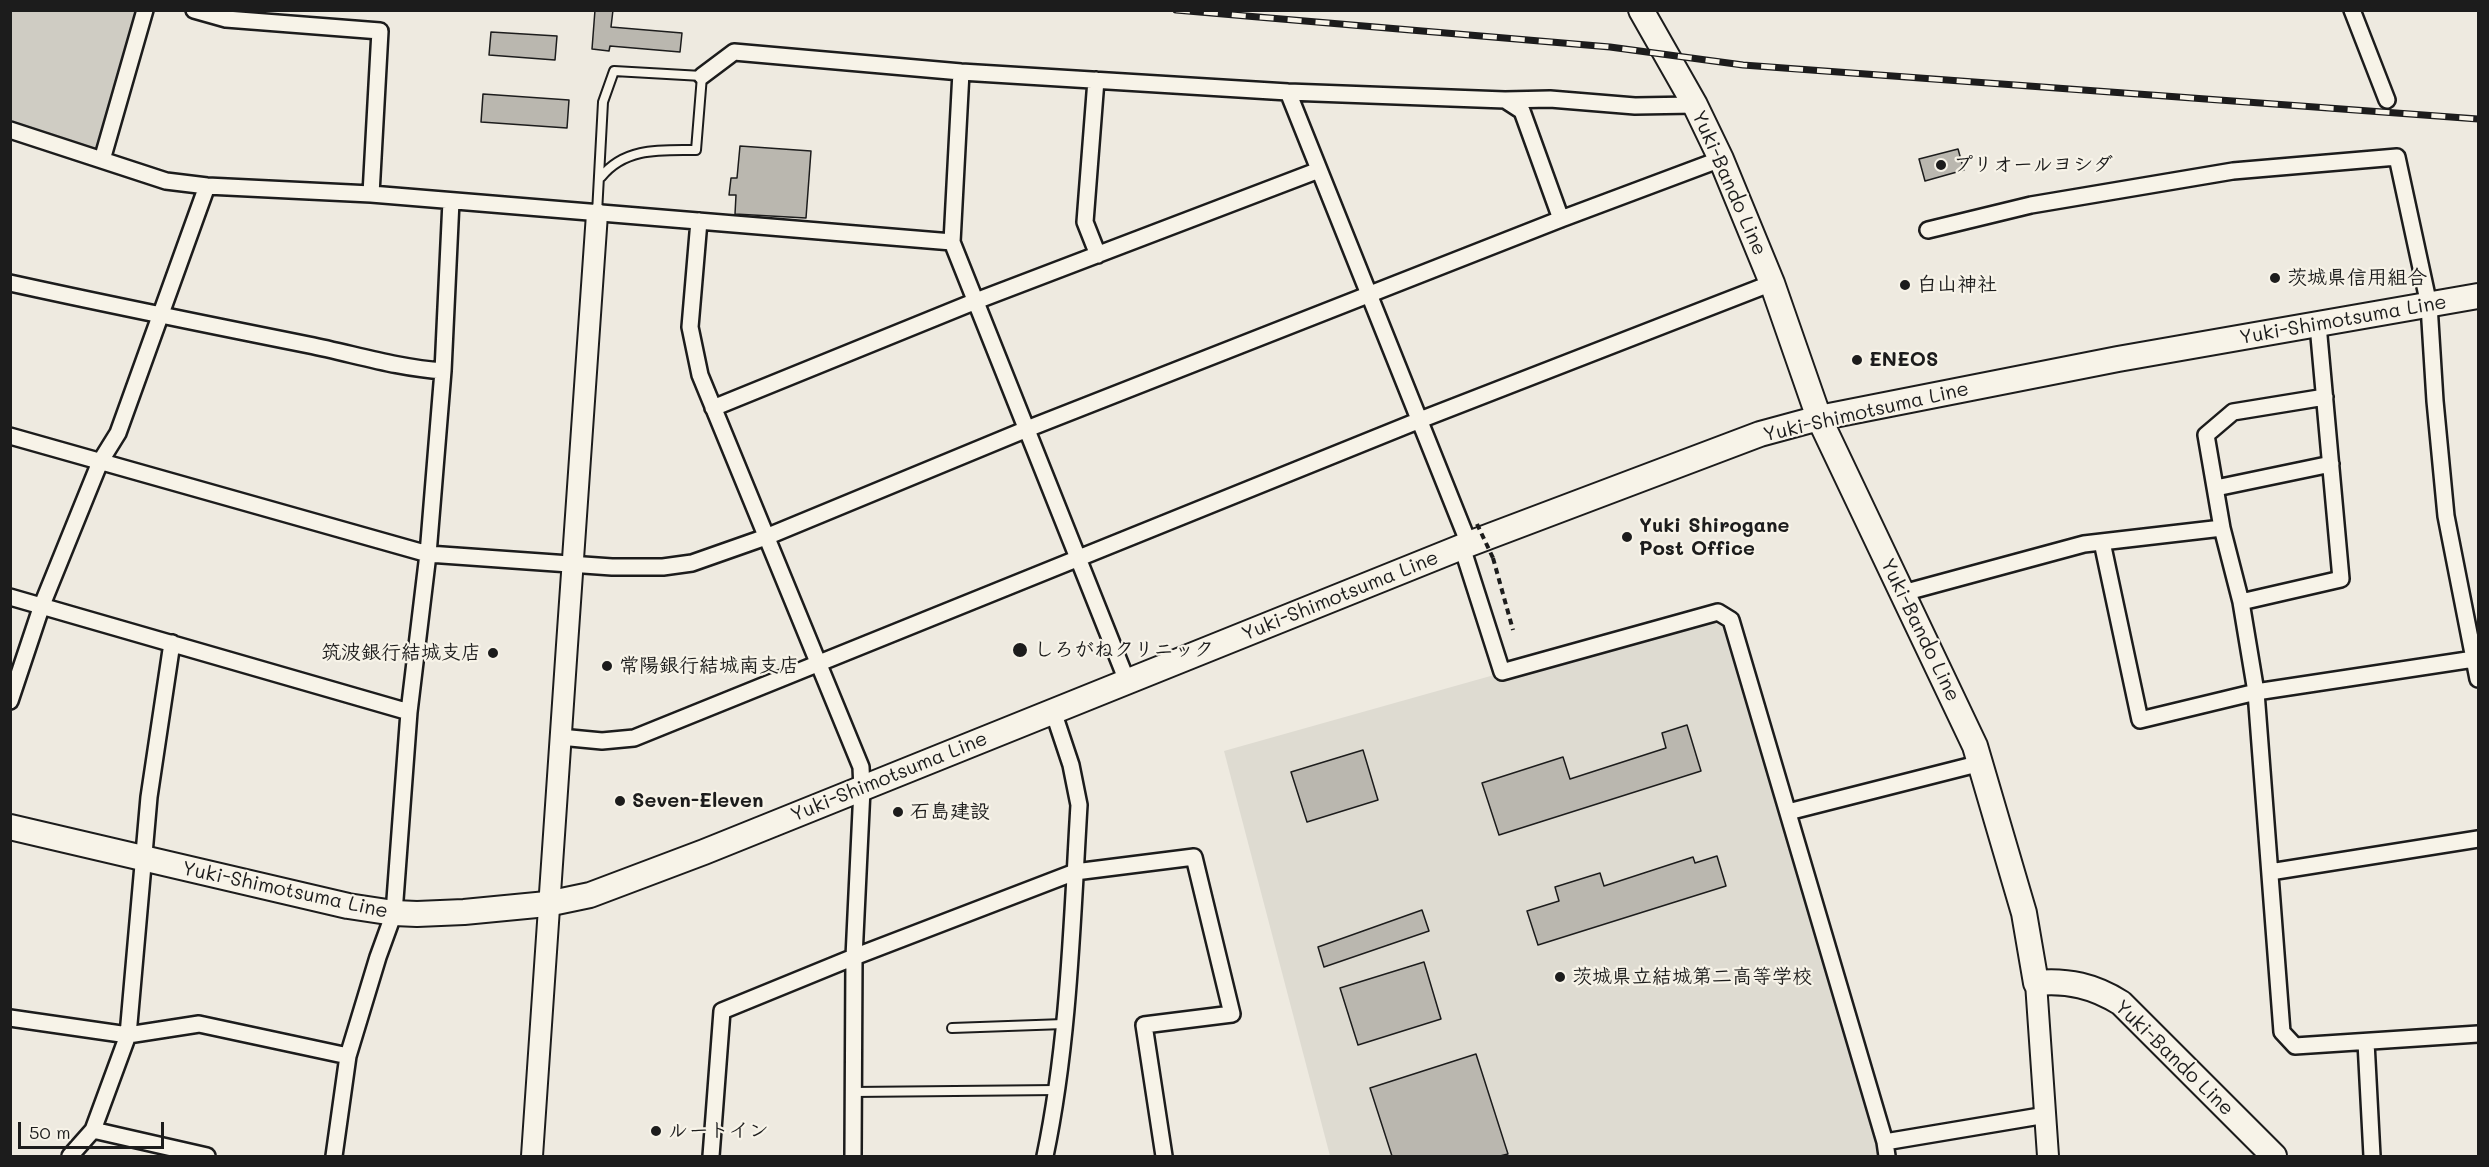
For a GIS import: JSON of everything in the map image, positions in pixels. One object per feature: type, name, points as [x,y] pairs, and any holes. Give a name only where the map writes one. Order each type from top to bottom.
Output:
[{"type":"main road","name":"Yuki-Bando Line","points":[[1641,10],[1695,105],[1720,159],[1772,283],[1818,418],[1903,593],[1981,763],[2024,913],[2036,983],[2054,982],[2085,986],[2108,994],[2121,1003],[2274,1156]]},
{"type":"main road","name":"Yuki-Shimotsuma Line","points":[[10,827],[143,860],[348,906],[394,913],[464,912],[547,904],[599,891],[862,789],[1469,538],[1760,434],[1818,418],[2118,359],[2478,296]]},
{"type":"street","points":[[102,160],[145,10]]},
{"type":"street","points":[[194,10],[226,19],[380,30],[371,194]]},
{"type":"street","points":[[2352,10],[2387,100]]},
{"type":"street","points":[[702,76],[734,52],[961,72],[1288,92],[1505,100],[1550,99],[1635,106],[1695,105]]},
{"type":"street","points":[[961,72],[952,242],[1127,681]]},
{"type":"street","points":[[1096,80],[1085,222],[1098,255]]},
{"type":"street","points":[[1288,92],[1469,538],[1502,672],[1718,612],[1731,620],[1886,1149],[2046,1115]]},
{"type":"street","points":[[1505,100],[1522,111],[1561,219]]},
{"type":"street","points":[[10,130],[166,181],[207,186],[371,194],[952,242]]},
{"type":"street","points":[[1928,230],[2031,205],[2233,171],[2397,157],[2429,304],[2446,516],[2478,679]]},
{"type":"street","points":[[10,436],[428,554],[574,564],[663,567],[692,563],[766,537],[1027,429],[1561,219],[1720,159]]},
{"type":"street","points":[[714,408],[976,301],[1319,170]]},
{"type":"street","points":[[10,701],[42,605],[100,462],[118,433],[207,186]]},
{"type":"street","points":[[334,1156],[348,1056],[394,913],[409,712],[428,554],[443,371],[451,201]]},
{"type":"street","points":[[532,1156],[547,904],[574,564],[597,214]]},
{"type":"street","points":[[699,221],[690,327],[700,375],[861,767],[862,789],[854,957],[853,1156]]},
{"type":"street","points":[[10,283],[159,316],[351,353],[411,369],[443,371]]},
{"type":"street","points":[[560,737],[602,741],[634,738],[1420,420],[1772,283]]},
{"type":"street","points":[[2241,602],[2341,579],[2318,325]]},
{"type":"street","points":[[2325,397],[2233,412],[2206,435],[2222,528],[2241,602],[2256,692],[2282,1032],[2295,1046],[2478,1034]]},
{"type":"street","points":[[2216,488],[2331,464]]},
{"type":"street","points":[[1903,593],[2084,544],[2222,528]]},
{"type":"street","points":[[2102,542],[2140,720],[2256,692],[2474,659]]},
{"type":"street","points":[[10,597],[409,712]]},
{"type":"street","points":[[70,1156],[93,1130],[128,1035],[149,796],[172,643]]},
{"type":"street","points":[[1045,1156],[1057,1090],[1064,1024],[1079,805],[1071,765],[1053,711]]},
{"type":"street","points":[[1788,812],[1981,763]]},
{"type":"street","points":[[2270,872],[2478,839]]},
{"type":"street","points":[[711,1156],[722,1011],[854,957],[1075,872],[1194,857],[1232,1014],[1144,1025],[1164,1156]]},
{"type":"street","points":[[2036,983],[2048,1156]]},
{"type":"street","points":[[10,1018],[128,1035],[199,1024],[348,1056]]},
{"type":"street","points":[[2366,1042],[2372,1156]]},
{"type":"street","points":[[93,1130],[207,1156]]},
{"type":"lane","points":[[597,214],[601,177],[603,102],[614,71],[702,76],[696,150],[660,150],[631,155],[611,164],[601,177]]},
{"type":"lane","points":[[952,1028],[1064,1024]]},
{"type":"lane","points":[[853,1092],[1057,1090]]},
{"type":"path","points":[[1469,538],[1493,558],[1513,630]]},
{"type":"shaded area","points":[[11,11],[145,11],[96,158],[11,130]]},
{"type":"shaded area","name":"茨城県立結城第二高等学校","points":[[1718,612],[1788,812],[1887,1156],[1330,1156],[1224,751]]},
{"type":"building","points":[[595,10],[613,10],[611,27],[682,33],[680,52],[610,46],[609,51],[592,49]]},
{"type":"building","points":[[491,32],[557,36],[555,60],[489,55]]},
{"type":"building","points":[[483,94],[569,100],[567,128],[481,122]]},
{"type":"building","points":[[740,146],[811,151],[806,218],[735,214],[736,195],[729,195],[731,178],[737,178]]},
{"type":"building","name":"プリオールヨシダ","points":[[1958,149],[1964,170],[1925,181],[1919,159]]},
{"type":"building","points":[[1687,725],[1701,771],[1499,835],[1482,783],[1563,757],[1570,779],[1666,748],[1662,733]]},
{"type":"building","points":[[1363,750],[1378,800],[1307,822],[1291,772]]},
{"type":"building","points":[[1717,856],[1726,886],[1538,945],[1527,911],[1559,901],[1555,887],[1600,873],[1604,886],[1693,857],[1695,863]]},
{"type":"building","points":[[1422,910],[1429,931],[1324,967],[1318,947]]},
{"type":"building","points":[[1424,962],[1441,1019],[1358,1045],[1340,988]]},
{"type":"building","points":[[1476,1054],[1508,1154],[1500,1156],[1392,1156],[1370,1088]]},
{"type":"railway","points":[[1176,10],[1610,47],[1743,65],[2478,119]]},
{"type":"place","name":"プリオールヨシダ","points":[[1941,165]]},
{"type":"place","name":"茨城県信用組合","points":[[2275,278]]},
{"type":"place","name":"白山神社","points":[[1905,285]]},
{"type":"place","name":"ENEOS","points":[[1857,360]]},
{"type":"place","name":"Yuki Shirogane Post Office","points":[[1627,537]]},
{"type":"place","name":"しろがねクリニック","points":[[1020,650]]},
{"type":"place","name":"筑波銀行結城支店","points":[[493,653]]},
{"type":"place","name":"常陽銀行結城南支店","points":[[607,666]]},
{"type":"place","name":"Seven-Eleven","points":[[620,801]]},
{"type":"place","name":"石島建設","points":[[898,812]]},
{"type":"place","name":"茨城県立結城第二高等学校","points":[[1560,977]]},
{"type":"place","name":"ルートイン","points":[[656,1131]]}]
